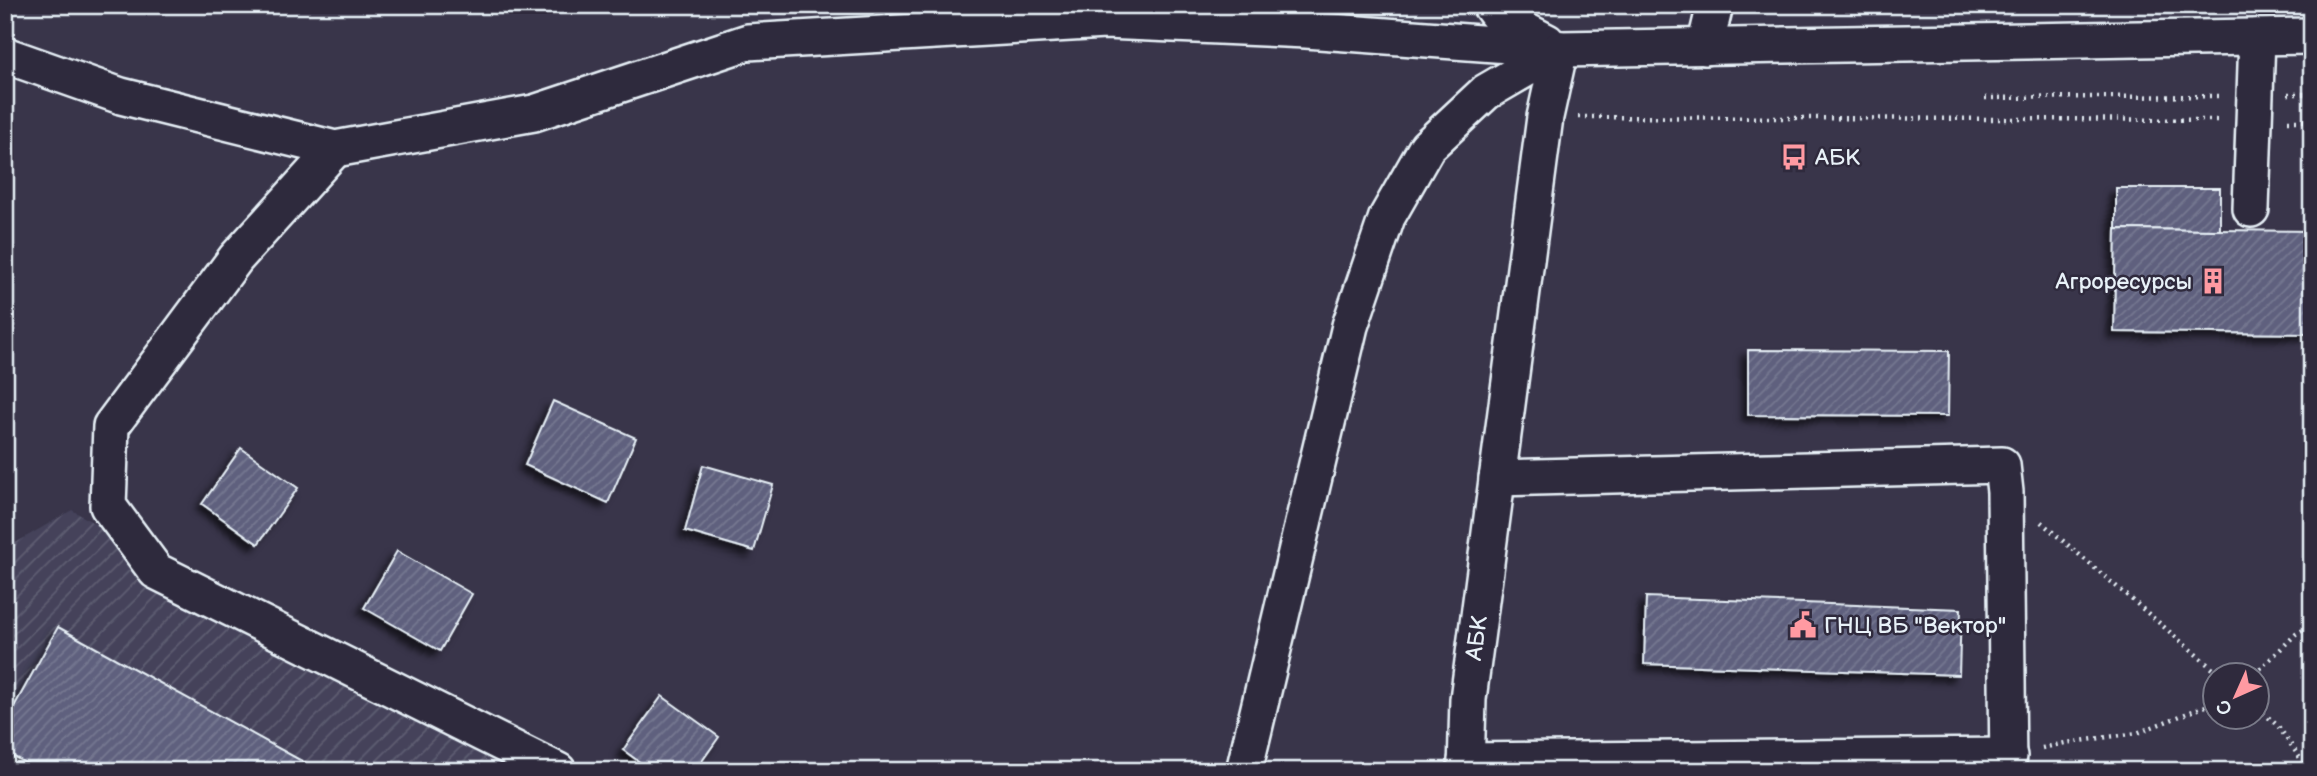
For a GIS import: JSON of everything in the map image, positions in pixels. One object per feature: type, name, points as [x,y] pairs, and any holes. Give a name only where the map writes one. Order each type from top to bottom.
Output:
[{"type":"street","points":[[1490,5],[1499,17],[1560,49]]},
{"type":"street","points":[[1705,47],[1715,5]]},
{"type":"street","points":[[5,55],[121,96],[335,149],[534,113],[748,42],[1014,15],[1306,30],[1560,49],[2312,36]]},
{"type":"street","points":[[2251,209],[2257,37]]},
{"type":"street","points":[[1244,771],[1350,326],[1387,217],[1427,147],[1486,92],[1560,49]]},
{"type":"street","name":"АБК","points":[[1466,766],[1468,699],[1545,117],[1560,49]]},
{"type":"street","points":[[335,149],[236,258],[111,426],[108,506],[156,571],[558,771]]},
{"type":"street","points":[[1466,766],[2009,763],[2005,492],[2002,465],[1497,478]]},
{"type":"path","points":[[1545,117],[2254,108],[2312,94]]},
{"type":"path","points":[[1985,98],[2254,108],[2312,121]]},
{"type":"path","points":[[2005,492],[2203,660]]},
{"type":"path","points":[[2269,660],[2296,634],[2312,625]]},
{"type":"path","points":[[2009,763],[2065,743],[2137,733],[2202,707]]},
{"type":"path","points":[[2272,721],[2309,771]]},
{"type":"shaded area","points":[[72,510],[509,771],[5,771],[5,549]]},
{"type":"building","points":[[2116,188],[2220,188],[2220,230],[2116,229]]},
{"type":"building","name":"Агроресурсы","points":[[2116,229],[2312,231],[2312,334],[2114,332]]},
{"type":"building","points":[[1748,350],[1949,351],[1948,416],[1748,415]]},
{"type":"building","points":[[553,401],[636,438],[608,503],[525,465]]},
{"type":"building","points":[[241,448],[298,488],[258,544],[202,504]]},
{"type":"building","points":[[703,465],[773,485],[754,551],[685,531]]},
{"type":"building","points":[[397,551],[472,594],[440,651],[364,608]]},
{"type":"building","name":"ГНЦ ВБ \"Вектор\"","points":[[1646,597],[1961,609],[1959,675],[1644,664]]},
{"type":"building","points":[[58,627],[320,771],[40,771],[5,752],[5,723]]},
{"type":"building","points":[[662,696],[719,737],[695,771],[652,771],[623,750]]},
{"type":"place","name":"АБК","points":[[1794,157]]},
{"type":"place","name":"Агроресурсы","points":[[2213,281]]},
{"type":"place","name":"ГНЦ ВБ \"Вектор\"","points":[[1803,625]]}]
